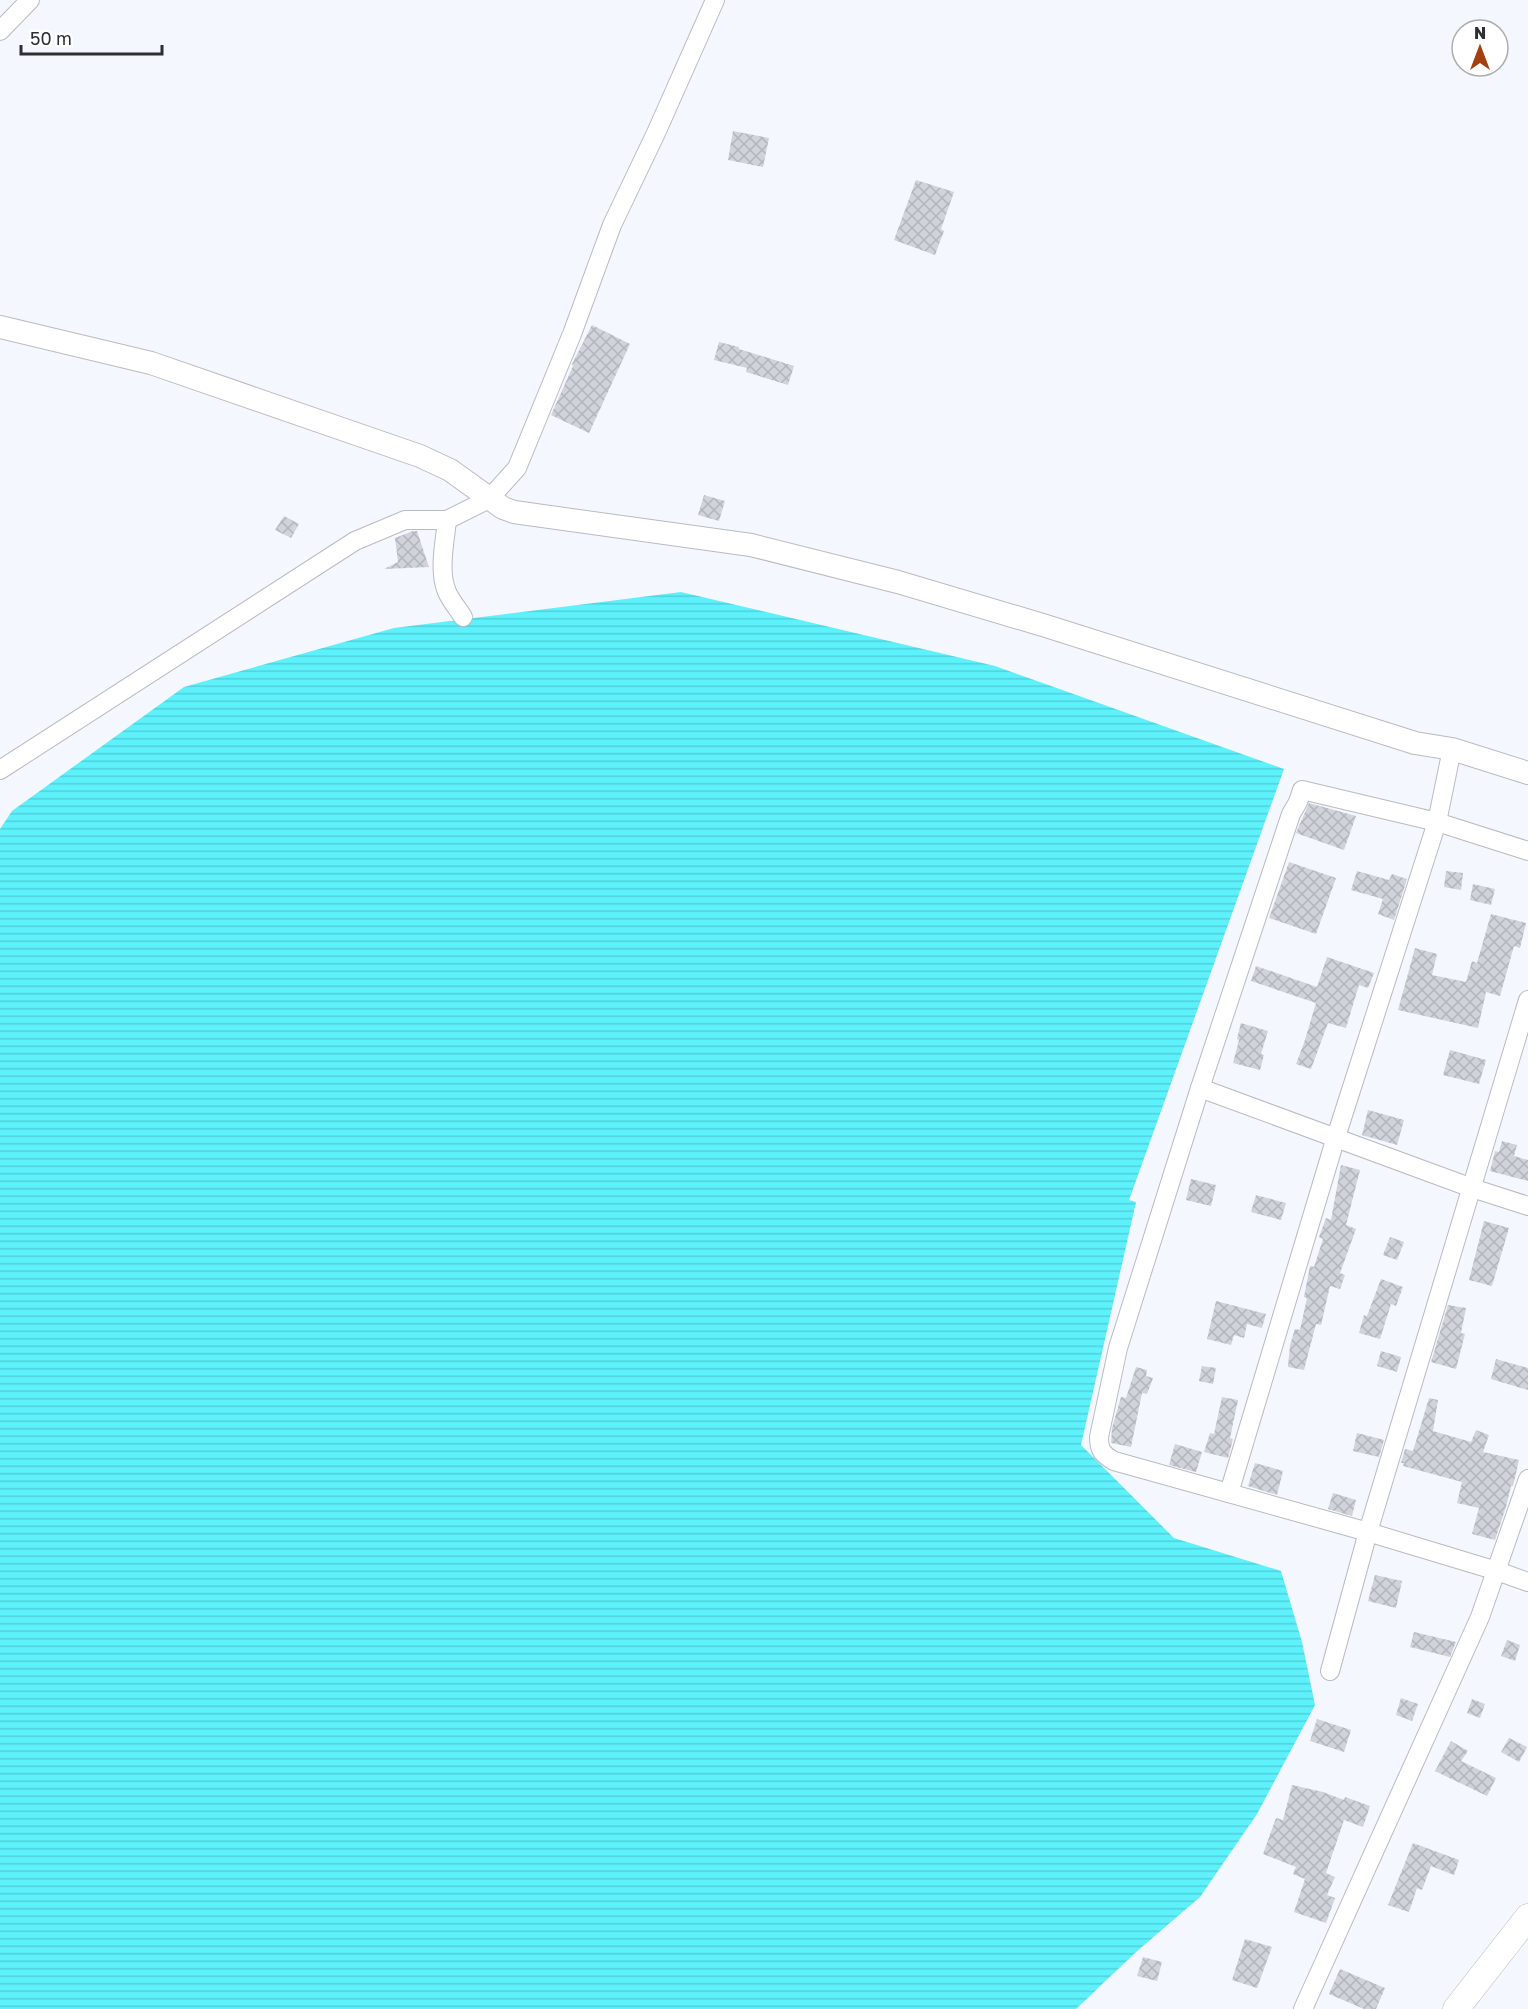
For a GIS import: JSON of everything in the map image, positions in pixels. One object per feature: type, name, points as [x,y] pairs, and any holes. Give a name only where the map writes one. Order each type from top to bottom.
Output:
[{"type":"main road","points":[[1456,2009],[1528,1917]]},
{"type":"street","points":[[0,32],[30,0]]},
{"type":"street","points":[[0,770],[355,541],[405,520],[447,520],[489,499],[517,468],[572,334],[612,225],[715,0]]},
{"type":"street","points":[[0,327],[151,363],[420,456],[450,470],[489,499],[514,512],[751,545],[898,582],[1046,626],[1415,743],[1452,749],[1528,773]]},
{"type":"street","points":[[447,520],[443,556],[444,577],[447,593],[463,617]]},
{"type":"street","points":[[1229,1493],[1336,1137],[1437,822],[1452,749]]},
{"type":"street","points":[[1528,851],[1437,822],[1302,789],[1200,1088],[1118,1348],[1100,1437],[1103,1455],[1114,1461],[1368,1532],[1497,1570],[1528,1582]]},
{"type":"street","points":[[1330,1671],[1368,1532],[1528,1000]]},
{"type":"street","points":[[1200,1088],[1472,1188],[1528,1206]]},
{"type":"street","points":[[1304,2009],[1480,1617],[1528,1479]]},
{"type":"water","points":[[681,592],[995,666],[1284,769],[1129,1200],[1136,1202],[1081,1445],[1174,1538],[1281,1571],[1302,1642],[1315,1705],[1257,1814],[1200,1897],[1136,1952],[1076,2009],[0,2009],[0,829],[12,811],[184,687],[394,628]]},
{"type":"building","points":[[733,131],[769,138],[763,167],[728,160]]},
{"type":"building","points":[[916,180],[954,192],[935,255],[894,240]]},
{"type":"building","points":[[592,325],[630,344],[589,433],[551,415],[572,364]]},
{"type":"building","points":[[719,342],[794,366],[788,385],[746,372],[747,368],[714,360]]},
{"type":"building","points":[[704,495],[725,501],[719,521],[698,515]]},
{"type":"building","points":[[284,516],[299,524],[291,538],[275,530]]},
{"type":"building","points":[[417,531],[429,567],[384,569],[398,562],[395,538]]},
{"type":"building","points":[[1309,803],[1356,816],[1344,850],[1296,833]]},
{"type":"building","points":[[1289,862],[1336,878],[1316,934],[1269,918]]},
{"type":"building","points":[[1357,871],[1389,880],[1392,874],[1407,879],[1394,920],[1378,914],[1383,899],[1351,890]]},
{"type":"building","points":[[1446,871],[1463,873],[1461,890],[1444,887]]},
{"type":"building","points":[[1473,884],[1495,889],[1491,905],[1470,900]]},
{"type":"building","points":[[1491,914],[1526,923],[1520,948],[1514,946],[1500,996],[1486,992],[1478,1028],[1398,1010],[1415,948],[1437,954],[1432,975],[1466,982],[1472,961],[1477,963]]},
{"type":"building","points":[[1327,957],[1374,973],[1368,988],[1359,985],[1346,1028],[1328,1023],[1311,1069],[1296,1064],[1316,1003],[1251,981],[1256,966],[1317,987]]},
{"type":"building","points":[[1241,1023],[1268,1031],[1261,1054],[1264,1055],[1260,1070],[1233,1063]]},
{"type":"building","points":[[1450,1050],[1486,1060],[1479,1084],[1443,1075]]},
{"type":"building","points":[[1368,1110],[1404,1120],[1397,1145],[1362,1135]]},
{"type":"building","points":[[1502,1141],[1517,1145],[1514,1156],[1528,1160],[1528,1181],[1490,1171],[1495,1151],[1499,1152]]},
{"type":"building","points":[[1341,1165],[1360,1170],[1346,1225],[1356,1229],[1340,1273],[1345,1275],[1340,1289],[1330,1286],[1321,1325],[1316,1324],[1304,1370],[1288,1367],[1290,1345],[1295,1329],[1300,1330],[1307,1298],[1304,1297],[1310,1266],[1314,1267],[1323,1239],[1319,1237],[1326,1218],[1331,1220]]},
{"type":"building","points":[[1191,1179],[1216,1185],[1211,1206],[1186,1200]]},
{"type":"building","points":[[1256,1195],[1286,1203],[1281,1220],[1251,1212]]},
{"type":"building","points":[[1484,1221],[1509,1228],[1492,1286],[1469,1280]]},
{"type":"building","points":[[1390,1237],[1404,1242],[1397,1260],[1383,1255]]},
{"type":"building","points":[[1381,1279],[1403,1287],[1396,1306],[1391,1304],[1380,1339],[1359,1333],[1364,1315],[1367,1316]]},
{"type":"building","points":[[1216,1301],[1266,1314],[1262,1328],[1247,1324],[1244,1338],[1234,1335],[1231,1345],[1207,1339]]},
{"type":"building","points":[[1448,1305],[1466,1308],[1461,1333],[1465,1334],[1456,1369],[1431,1362]]},
{"type":"building","points":[[1381,1351],[1401,1357],[1397,1372],[1377,1366]]},
{"type":"building","points":[[1496,1359],[1528,1368],[1528,1390],[1491,1379]]},
{"type":"building","points":[[1202,1366],[1216,1368],[1213,1384],[1199,1381]]},
{"type":"building","points":[[1136,1367],[1147,1370],[1146,1376],[1153,1378],[1147,1394],[1142,1393],[1131,1447],[1111,1443],[1112,1428],[1121,1397],[1126,1398]]},
{"type":"building","points":[[1222,1397],[1238,1400],[1228,1458],[1204,1452],[1210,1433],[1214,1434]]},
{"type":"building","points":[[1429,1398],[1438,1400],[1433,1431],[1471,1442],[1476,1430],[1489,1435],[1483,1452],[1519,1460],[1495,1540],[1472,1534],[1479,1508],[1457,1503],[1462,1482],[1403,1466],[1404,1463],[1401,1463],[1405,1449],[1413,1451]]},
{"type":"building","points":[[1357,1433],[1384,1440],[1379,1457],[1353,1451]]},
{"type":"building","points":[[1175,1444],[1202,1452],[1196,1472],[1169,1465]]},
{"type":"building","points":[[1255,1463],[1283,1471],[1277,1495],[1248,1486]]},
{"type":"building","points":[[1333,1493],[1356,1500],[1352,1516],[1328,1509]]},
{"type":"building","points":[[1375,1575],[1402,1581],[1396,1608],[1368,1601]]},
{"type":"building","points":[[1414,1632],[1456,1642],[1450,1657],[1410,1647]]},
{"type":"building","points":[[1507,1640],[1520,1645],[1515,1661],[1501,1656]]},
{"type":"building","points":[[1401,1698],[1418,1704],[1412,1721],[1396,1715]]},
{"type":"building","points":[[1472,1699],[1485,1704],[1480,1718],[1467,1713]]},
{"type":"building","points":[[1317,1719],[1351,1730],[1344,1752],[1310,1741]]},
{"type":"building","points":[[1509,1738],[1527,1747],[1519,1762],[1501,1752]]},
{"type":"building","points":[[1451,1741],[1468,1751],[1461,1761],[1496,1778],[1487,1796],[1435,1771]]},
{"type":"building","points":[[1292,1785],[1323,1792],[1344,1800],[1345,1797],[1370,1806],[1363,1827],[1344,1820],[1326,1873],[1335,1877],[1327,1895],[1335,1898],[1326,1923],[1294,1912],[1305,1879],[1293,1874],[1296,1867],[1263,1854],[1276,1818],[1283,1820]]},
{"type":"building","points":[[1413,1843],[1459,1860],[1454,1875],[1431,1866],[1422,1890],[1417,1888],[1409,1912],[1388,1905]]},
{"type":"building","points":[[1245,1939],[1272,1947],[1257,1988],[1232,1980]]},
{"type":"building","points":[[1143,1957],[1162,1962],[1157,1981],[1137,1976]]},
{"type":"building","points":[[1340,1969],[1385,1988],[1376,2009],[1364,2009],[1329,1994]]}]
